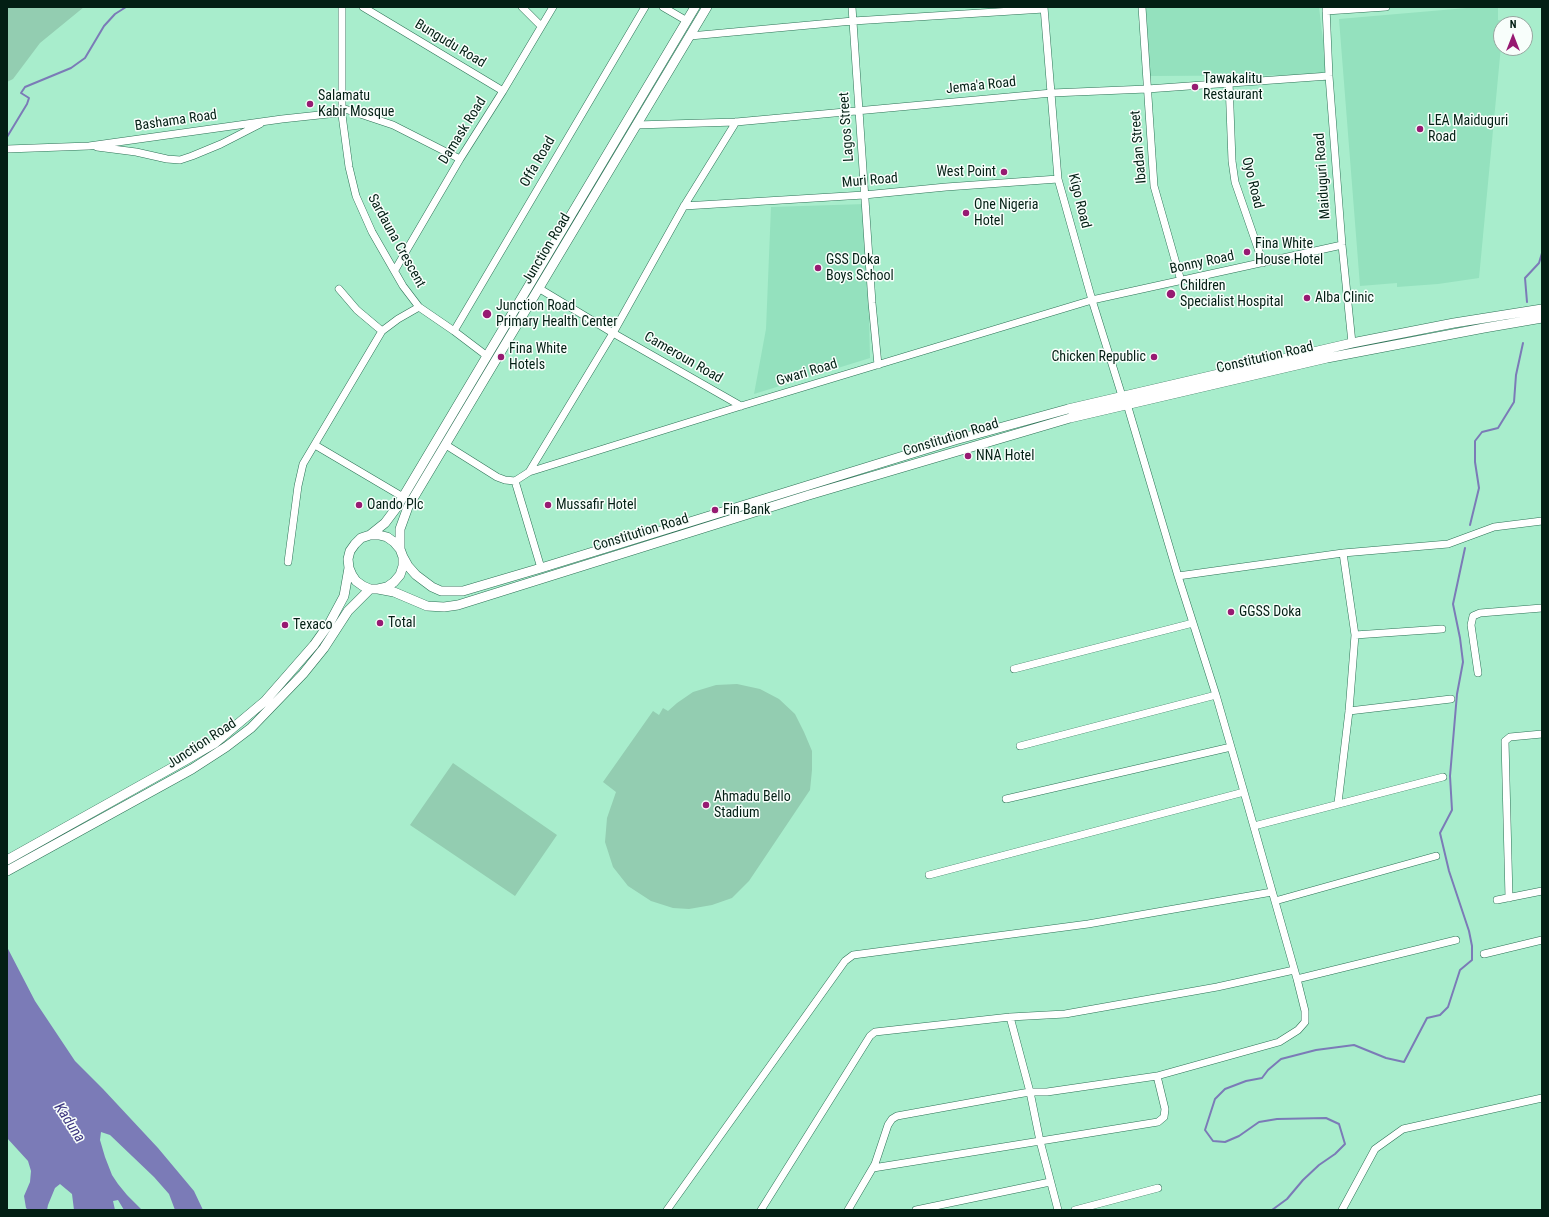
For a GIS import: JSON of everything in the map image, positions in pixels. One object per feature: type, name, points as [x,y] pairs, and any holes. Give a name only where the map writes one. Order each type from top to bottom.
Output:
[{"type":"main road","name":"Junction Road","points":[[370,535],[385,523],[403,497],[695,7]]},
{"type":"main road","name":"Junction Road","points":[[401,553],[400,529],[404,517],[707,7]]},
{"type":"main road","name":"Constitution Road","points":[[401,553],[408,566],[423,582],[436,589],[452,592],[474,588],[955,440],[1068,409],[1125,400],[1335,357],[1530,315],[1542,309]]},
{"type":"main road","name":"Constitution Road","points":[[1530,315],[1542,318]]},
{"type":"main road","name":"Constitution Road","points":[[374,589],[394,592],[427,606],[444,607],[458,605],[714,525],[1070,418],[1125,400],[1352,343],[1454,323],[1514,318]]},
{"type":"main road","points":[[711,515],[714,525]]},
{"type":"main road","points":[[379,534],[387,537],[394,542],[401,553],[403,566],[400,575],[387,587],[374,589],[363,586],[356,581],[349,568],[348,559],[350,551],[358,541],[370,535],[379,534]]},
{"type":"main road","name":"Junction Road","points":[[9,859],[209,747],[238,725],[265,701],[314,645],[329,624],[344,596],[349,568]]},
{"type":"main road","name":"Junction Road","points":[[7,871],[192,769],[226,747],[251,728],[303,674],[324,648],[348,611],[374,589]]},
{"type":"street","name":"Sardauna Crescent","points":[[342,7],[342,111],[349,168],[356,196],[372,232],[403,286],[418,307],[454,331],[487,356]]},
{"type":"street","name":"Bungudu Road","points":[[363,7],[503,91]]},
{"type":"street","points":[[522,7],[541,26]]},
{"type":"street","name":"Damask Road","points":[[395,270],[460,159],[553,7]]},
{"type":"street","name":"Offa Road","points":[[454,331],[645,7]]},
{"type":"street","points":[[663,7],[687,21]]},
{"type":"street","name":"Lagos Street","points":[[852,7],[864,195],[878,365]]},
{"type":"street","name":"Ibadan Street","points":[[1142,7],[1154,186],[1181,280]]},
{"type":"street","points":[[1326,9],[1386,7]]},
{"type":"street","points":[[690,36],[853,21],[1044,8]]},
{"type":"street","name":"Kigo Road","points":[[848,1210],[873,1168],[888,1125],[898,1116],[1030,1092],[1047,1092],[1157,1076],[1279,1042],[1298,1030],[1304,1022],[1305,1011],[1297,979],[1216,695],[1178,576],[1125,400],[1092,300],[1058,179],[1044,8]]},
{"type":"street","name":"Maiduguri Road","points":[[1326,9],[1329,76],[1342,246],[1352,343]]},
{"type":"street","name":"Jema'a Road","points":[[636,125],[736,122],[1052,92],[1147,88],[1329,76]]},
{"type":"street","name":"Oyo Road","points":[[1229,82],[1232,161],[1235,182],[1263,263]]},
{"type":"street","name":"Bashama Road","points":[[7,148],[88,146],[267,121],[338,113],[342,111],[393,125],[460,159]]},
{"type":"street","name":"Bashama Road","points":[[88,146],[136,152],[167,159],[180,160],[221,144],[267,121]]},
{"type":"street","name":"Gwari Road","points":[[529,472],[613,333],[684,206],[736,122]]},
{"type":"street","name":"Muri Road","points":[[684,206],[864,195],[946,187],[1058,179]]},
{"type":"street","name":"Bonny Road","points":[[1092,300],[1342,246]]},
{"type":"street","points":[[338,289],[356,310],[382,331]]},
{"type":"street","name":"Cameroun Road","points":[[540,289],[613,333],[741,406]]},
{"type":"street","name":"Gwari Road","points":[[515,481],[529,472],[1092,300]]},
{"type":"street","points":[[288,562],[298,486],[303,464],[382,331],[418,307]]},
{"type":"street","points":[[315,445],[403,497]]},
{"type":"street","points":[[446,445],[497,477],[515,481],[541,568]]},
{"type":"street","points":[[1178,576],[1343,554],[1448,544],[1494,527],[1542,521]]},
{"type":"street","points":[[1338,803],[1349,711],[1355,635],[1343,554]]},
{"type":"street","points":[[1478,673],[1472,625],[1473,616],[1480,613],[1542,608]]},
{"type":"street","points":[[1014,669],[1193,623]]},
{"type":"street","points":[[1355,635],[1442,629]]},
{"type":"street","points":[[1020,746],[1216,695]]},
{"type":"street","points":[[1349,711],[1451,699]]},
{"type":"street","points":[[1509,898],[1505,741],[1510,737],[1542,734]]},
{"type":"street","points":[[1006,799],[1231,747]]},
{"type":"street","points":[[1254,826],[1442,777]]},
{"type":"street","points":[[929,875],[1244,792]]},
{"type":"street","points":[[1275,901],[1436,856]]},
{"type":"street","points":[[1497,900],[1542,891]]},
{"type":"street","points":[[667,1210],[845,961],[852,955],[1088,924],[1272,892]]},
{"type":"street","points":[[1297,979],[1456,940]]},
{"type":"street","points":[[1484,954],[1542,940]]},
{"type":"street","points":[[761,1210],[870,1036],[880,1031],[1010,1017],[1065,1014],[1217,987],[1294,970]]},
{"type":"street","points":[[1010,1017],[1030,1092],[1040,1141],[1058,1210]]},
{"type":"street","points":[[873,1168],[1158,1122],[1164,1117],[1165,1109],[1157,1076]]},
{"type":"street","points":[[1344,1209],[1375,1149],[1403,1129],[1542,1098]]},
{"type":"street","points":[[916,1210],[1050,1182]]},
{"type":"street","points":[[1075,1210],[1158,1188]]},
{"type":"shaded area","points":[[7,7],[84,7],[40,43],[13,79],[7,82]]},
{"type":"shaded area","points":[[1146,7],[1319,7],[1327,75],[1150,76]]},
{"type":"shaded area","name":"LEA Maiduguri Road","points":[[1478,7],[1498,7],[1498,16],[1493,16],[1493,56],[1500,56],[1479,278],[1438,284],[1397,287],[1397,283],[1360,286],[1339,19]]},
{"type":"shaded area","name":"GSS Doka Boys School","points":[[866,204],[870,358],[754,394],[766,329],[771,207]]},
{"type":"shaded area","name":"Ahmadu Bello Stadium","points":[[737,684],[760,689],[779,699],[795,714],[812,751],[810,790],[749,881],[732,898],[712,905],[689,909],[673,908],[651,901],[628,886],[613,867],[605,842],[607,818],[616,792],[603,782],[653,711],[659,715],[663,708],[668,711],[693,692],[716,685]]},
{"type":"shaded area","points":[[453,763],[557,835],[515,896],[410,825]]},
{"type":"water","name":"Kaduna","points":[[7,947],[35,1001],[75,1061],[158,1148],[194,1191],[203,1210],[175,1210],[169,1194],[154,1177],[110,1135],[101,1132],[100,1140],[112,1175],[127,1195],[142,1210],[124,1210],[118,1200],[113,1201],[115,1210],[74,1210],[72,1194],[60,1184],[55,1188],[47,1210],[28,1210],[26,1208],[24,1196],[30,1182],[31,1171],[28,1161],[7,1138]]},
{"type":"waterway","points":[[7,137],[27,104],[29,98],[21,93],[25,87],[71,68],[85,58],[104,26],[115,14],[126,7]]},
{"type":"waterway","points":[[1527,302],[1525,278],[1539,263],[1542,253]]},
{"type":"waterway","points":[[1470,525],[1479,488],[1475,462],[1475,441],[1482,432],[1498,428],[1514,402],[1516,375],[1523,343]]},
{"type":"waterway","points":[[1272,1210],[1287,1199],[1303,1180],[1345,1144],[1339,1124],[1326,1118],[1277,1119],[1259,1122],[1239,1136],[1225,1142],[1213,1141],[1205,1130],[1215,1099],[1225,1089],[1246,1081],[1262,1078],[1268,1070],[1281,1059],[1316,1050],[1354,1045],[1386,1058],[1404,1062],[1427,1018],[1440,1015],[1448,1007],[1460,970],[1472,960],[1472,946],[1469,931],[1449,871],[1440,833],[1452,810],[1450,776],[1457,694],[1463,662],[1453,604],[1465,548]]},
{"type":"place","name":"Tawakalitu Restaurant","points":[[1195,87]]},
{"type":"place","name":"Salamatu Kabir Mosque","points":[[310,104]]},
{"type":"place","name":"LEA Maiduguri Road","points":[[1420,129]]},
{"type":"place","name":"West Point","points":[[1004,172]]},
{"type":"place","name":"One Nigeria Hotel","points":[[966,213]]},
{"type":"place","name":"Fina White House Hotel","points":[[1247,252]]},
{"type":"place","name":"GSS Doka Boys School","points":[[818,268]]},
{"type":"place","name":"Children Specialist Hospital","points":[[1171,294]]},
{"type":"place","name":"Alba Clinic","points":[[1307,298]]},
{"type":"place","name":"Junction Road Primary Health Center","points":[[487,314]]},
{"type":"place","name":"Fina White Hotels","points":[[501,357]]},
{"type":"place","name":"Chicken Republic","points":[[1154,357]]},
{"type":"place","name":"NNA Hotel","points":[[968,456]]},
{"type":"place","name":"Oando Plc","points":[[359,505]]},
{"type":"place","name":"Mussafir Hotel","points":[[548,505]]},
{"type":"place","name":"Fin Bank","points":[[715,510]]},
{"type":"place","name":"GGSS Doka","points":[[1231,612]]},
{"type":"place","name":"Total","points":[[380,623]]},
{"type":"place","name":"Texaco","points":[[285,625]]},
{"type":"place","name":"Ahmadu Bello Stadium","points":[[706,805]]}]
